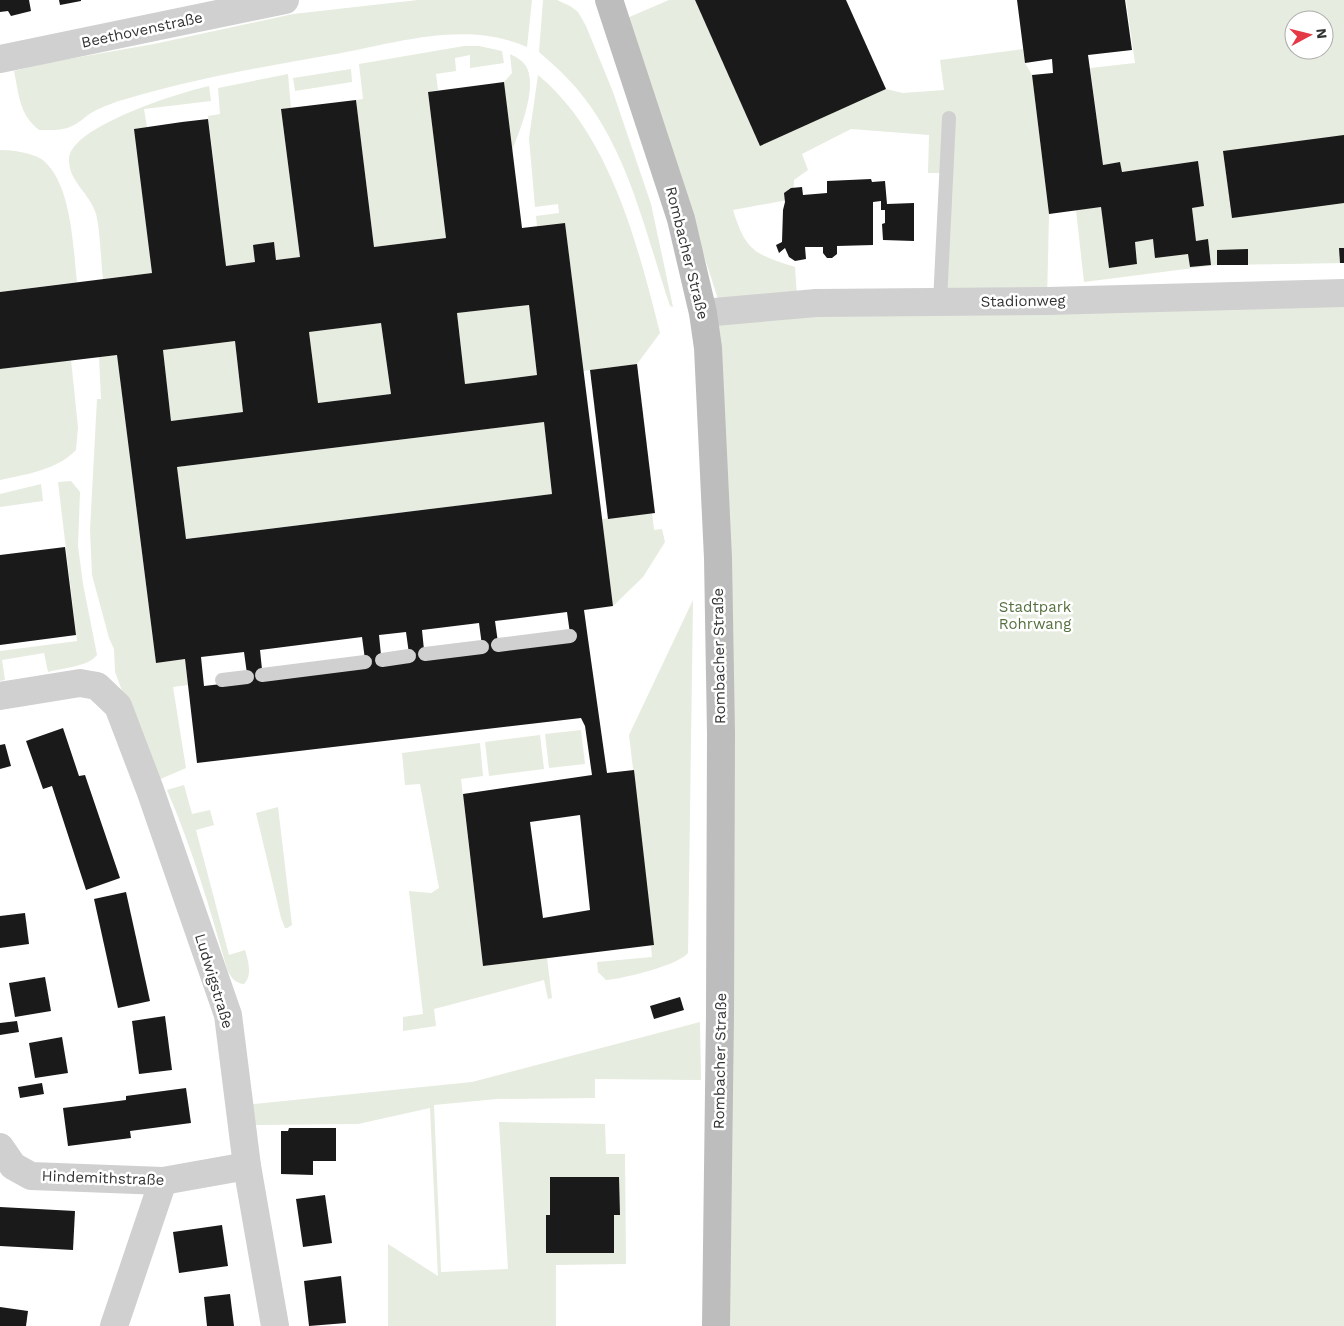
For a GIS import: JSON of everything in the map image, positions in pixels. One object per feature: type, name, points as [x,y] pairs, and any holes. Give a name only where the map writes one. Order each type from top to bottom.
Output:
[{"type":"main road","name":"Rombacher Straße","points":[[609,0],[681,219],[703,313],[708,348],[714,472],[720,685],[720,1014],[716,1326]]},
{"type":"street","name":"Beethovenstraße","points":[[0,59],[285,0]]},
{"type":"street","name":"Stadionweg","points":[[703,313],[797,304],[1344,293]]},
{"type":"street","name":"Ludwigstraße","points":[[0,696],[80,683],[97,686],[118,706],[150,790],[228,1015],[248,1166],[276,1326]]},
{"type":"street","name":"Hindemithstraße","points":[[0,1147],[13,1166],[31,1176],[163,1181],[248,1166]]},
{"type":"street","points":[[114,1326],[163,1181]]},
{"type":"lane","points":[[940,302],[949,118]]},
{"type":"lane","points":[[498,645],[570,636]]},
{"type":"lane","points":[[425,654],[482,647]]},
{"type":"lane","points":[[382,660],[409,656]]},
{"type":"lane","points":[[262,675],[365,662]]},
{"type":"lane","points":[[222,680],[247,677]]},
{"type":"green space","points":[[418,0],[532,0],[527,47],[503,39],[479,35],[454,34],[404,40],[176,85],[108,105],[91,113],[72,126],[56,130],[39,130],[27,117],[21,104],[14,71],[46,63],[154,44],[293,14]]},
{"type":"green space","points":[[543,0],[557,0],[570,6],[578,12],[586,26],[613,92],[651,204],[673,307],[670,306],[642,216],[619,156],[587,102],[567,78],[539,52]]},
{"type":"green space","points":[[669,0],[695,0],[760,145],[886,89],[903,93],[944,90],[940,60],[1023,49],[1025,63],[1032,75],[1049,214],[1047,301],[940,302],[946,173],[928,173],[929,135],[851,129],[802,154],[808,170],[794,180],[793,199],[733,210],[743,235],[754,249],[770,259],[795,267],[797,296],[718,299],[627,18]]},
{"type":"green space","points":[[1126,0],[1344,0],[1344,263],[1217,265],[1084,282],[1076,210],[1101,207],[1109,268],[1137,264],[1135,242],[1153,239],[1188,254],[1190,267],[1211,264],[1208,239],[1196,241],[1192,208],[1204,206],[1198,161],[1122,172],[1120,162],[1103,165],[1090,68],[1135,63]]},
{"type":"green space","points":[[464,46],[479,46],[502,51],[504,63],[470,68],[470,55],[455,58],[456,71],[436,74],[438,90],[428,92],[446,238],[374,247],[356,100],[363,99],[359,64]]},
{"type":"green space","points":[[510,54],[521,60],[526,66],[530,85],[526,108],[512,151],[504,82],[512,73]]},
{"type":"green space","points":[[351,69],[352,82],[295,91],[293,78]]},
{"type":"green space","points":[[288,74],[291,108],[281,109],[300,257],[276,260],[274,243],[255,262],[226,266],[208,116],[220,114],[218,88]]},
{"type":"green space","points":[[538,75],[563,99],[584,128],[618,194],[631,229],[660,333],[637,364],[583,371],[565,223],[537,226],[536,216],[559,213],[558,204],[535,207],[529,138]]},
{"type":"green space","points":[[209,86],[211,101],[144,109],[147,127],[135,129],[152,273],[103,279],[97,217],[92,204],[75,180],[70,167],[69,160],[74,148],[87,135],[128,113],[175,95]]},
{"type":"green space","points":[[0,150],[17,151],[40,158],[53,172],[66,201],[70,218],[77,282],[0,292]]},
{"type":"green space","name":"Stadtpark Rohrwang","points":[[1344,299],[1344,1326],[724,1326],[713,319]]},
{"type":"green space","points":[[529,305],[537,375],[465,384],[457,313]]},
{"type":"green space","points":[[381,323],[391,394],[318,403],[309,332]]},
{"type":"green space","points":[[235,341],[243,412],[171,421],[163,350]]},
{"type":"green space","points":[[117,355],[156,663],[185,659],[188,685],[173,687],[186,768],[156,781],[115,672],[114,649],[109,638],[92,575],[90,530],[97,399],[101,399],[99,357]]},
{"type":"green space","points":[[71,360],[78,427],[76,450],[51,467],[0,480],[0,369]]},
{"type":"green space","points":[[544,422],[552,494],[186,539],[177,467]]},
{"type":"green space","points":[[71,481],[80,492],[78,546],[83,584],[97,655],[81,665],[48,672],[44,653],[2,660],[5,680],[0,681],[0,651],[77,641],[58,482]]},
{"type":"green space","points":[[41,484],[43,501],[0,507],[0,494]]},
{"type":"green space","points":[[652,513],[654,530],[662,529],[665,542],[643,577],[613,606],[602,519]]},
{"type":"green space","points":[[693,600],[688,953],[683,958],[662,967],[606,980],[598,972],[597,962],[652,957],[651,946],[654,945],[629,735]]},
{"type":"green space","points":[[581,730],[585,764],[549,768],[545,734]]},
{"type":"green space","points":[[540,735],[544,769],[489,776],[485,742]]},
{"type":"green space","points":[[480,743],[483,776],[461,779],[483,966],[547,958],[552,998],[548,999],[544,980],[434,1009],[436,1026],[403,1031],[403,1017],[423,1014],[409,891],[431,893],[439,888],[420,784],[405,785],[402,753]]},
{"type":"green space","points":[[184,785],[192,814],[210,810],[214,825],[196,830],[229,955],[245,950],[249,972],[244,984],[235,981],[227,969],[200,878],[167,790]]},
{"type":"green space","points":[[278,807],[292,925],[287,928],[285,928],[281,918],[256,813]]},
{"type":"green space","points":[[700,1022],[701,1080],[595,1079],[595,1098],[497,1099],[434,1105],[441,1272],[508,1269],[499,1122],[605,1124],[606,1154],[625,1154],[626,1264],[556,1265],[556,1326],[388,1326],[388,1244],[438,1276],[430,1108],[358,1124],[248,1125],[244,1105],[472,1082]]},
{"type":"building","points":[[0,0],[29,0],[31,11],[11,16],[8,11],[0,12]]},
{"type":"building","points":[[59,0],[81,0],[81,1],[60,5]]},
{"type":"building","points":[[695,0],[846,0],[886,89],[760,146]]},
{"type":"building","points":[[1017,0],[1125,0],[1132,50],[1088,55],[1103,165],[1120,162],[1122,172],[1198,161],[1204,206],[1192,208],[1196,241],[1208,239],[1211,265],[1190,267],[1188,254],[1155,258],[1153,239],[1135,242],[1137,264],[1109,268],[1101,207],[1049,214],[1032,75],[1053,73],[1052,59],[1025,63]]},
{"type":"building","points":[[504,82],[522,228],[565,223],[613,606],[584,610],[607,773],[634,770],[654,945],[483,966],[463,794],[592,775],[585,726],[581,718],[197,763],[185,659],[156,663],[117,355],[0,369],[0,292],[152,273],[134,129],[208,119],[226,266],[255,262],[253,245],[274,242],[276,260],[300,257],[281,109],[356,100],[374,247],[446,238],[428,92]],"holes":[[[529,305],[537,375],[465,384],[457,313]],[[381,323],[391,394],[318,403],[309,332]],[[235,341],[243,412],[171,421],[163,350]],[[544,422],[552,494],[186,539],[177,467]],[[567,612],[571,641],[499,650],[495,621]],[[479,623],[483,653],[425,660],[422,630]],[[406,632],[410,661],[382,665],[379,635]],[[362,637],[366,667],[263,679],[260,650]],[[244,652],[248,681],[204,686],[201,657]],[[580,815],[590,910],[543,918],[530,822]]]},
{"type":"building","points":[[1344,135],[1344,203],[1232,218],[1223,151]]},
{"type":"building","points":[[871,179],[872,182],[885,181],[887,204],[914,203],[914,241],[883,240],[882,224],[885,223],[885,210],[881,210],[881,201],[873,202],[873,245],[837,246],[837,254],[832,258],[827,258],[823,253],[823,247],[805,247],[806,259],[795,261],[789,257],[785,248],[779,253],[776,245],[782,242],[784,193],[791,188],[802,187],[803,195],[827,193],[827,181]]},
{"type":"building","points":[[1339,248],[1344,248],[1344,263],[1340,263]]},
{"type":"building","points":[[1248,249],[1248,265],[1217,265],[1217,250]]},
{"type":"building","points":[[637,364],[655,513],[608,519],[590,370]]},
{"type":"building","points":[[65,547],[76,635],[0,645],[0,555]]},
{"type":"building","points":[[63,728],[79,776],[85,775],[120,878],[86,890],[52,786],[43,789],[26,741]]},
{"type":"building","points":[[5,744],[11,766],[0,769],[0,745]]},
{"type":"building","points":[[126,892],[150,1001],[118,1008],[94,899]]},
{"type":"building","points":[[25,913],[29,944],[0,948],[0,916]]},
{"type":"building","points":[[45,977],[51,1011],[15,1017],[9,983]]},
{"type":"building","points":[[680,997],[684,1010],[654,1019],[650,1006]]},
{"type":"building","points":[[165,1016],[172,1070],[139,1074],[132,1021]]},
{"type":"building","points":[[17,1021],[19,1032],[0,1035],[0,1023]]},
{"type":"building","points":[[62,1037],[68,1073],[35,1078],[29,1043]]},
{"type":"building","points":[[42,1083],[44,1094],[20,1098],[18,1087]]},
{"type":"building","points":[[186,1088],[191,1123],[130,1131],[131,1138],[68,1146],[63,1108],[126,1100],[126,1096]]},
{"type":"building","points":[[289,1128],[336,1128],[336,1161],[313,1161],[313,1175],[281,1174],[281,1131],[288,1131]]},
{"type":"building","points":[[550,1177],[619,1177],[620,1215],[614,1215],[614,1253],[546,1253],[546,1215],[550,1215]]},
{"type":"building","points":[[325,1195],[332,1243],[303,1247],[296,1199]]},
{"type":"building","points":[[0,1207],[75,1211],[73,1250],[0,1246]]},
{"type":"building","points":[[222,1225],[228,1266],[179,1273],[173,1232]]},
{"type":"building","points":[[341,1276],[346,1323],[309,1326],[304,1281]]},
{"type":"building","points":[[230,1294],[234,1326],[207,1326],[204,1297]]},
{"type":"building","points":[[0,1307],[28,1311],[26,1326],[0,1326]]}]
